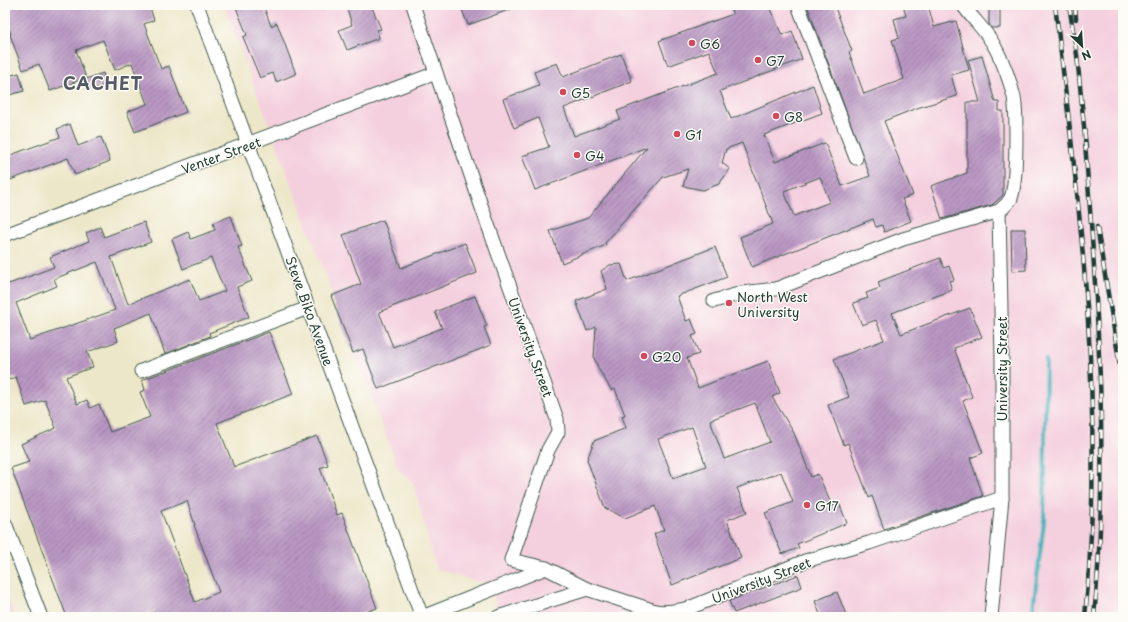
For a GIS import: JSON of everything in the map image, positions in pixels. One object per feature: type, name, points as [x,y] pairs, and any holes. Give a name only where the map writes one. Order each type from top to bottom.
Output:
[{"type":"street","name":"Steve Biko Avenue","points":[[197,5],[422,617]]},
{"type":"street","name":"University Street","points":[[413,5],[557,419],[558,432],[548,450],[511,560],[546,568],[587,589],[655,611],[666,613],[676,611],[696,605],[805,561],[869,543],[1002,498],[1002,359],[999,211]]},
{"type":"street","points":[[798,5],[856,158]]},
{"type":"street","points":[[714,301],[742,293],[776,289],[903,239],[999,211],[1006,206],[1013,189],[1016,128],[1014,98],[996,49],[991,40],[963,5]]},
{"type":"street","name":"Venter Street","points":[[5,235],[436,73]]},
{"type":"street","points":[[141,371],[308,308]]},
{"type":"street","points":[[991,617],[1002,498]]},
{"type":"street","points":[[5,522],[41,617]]},
{"type":"street","points":[[422,617],[546,568]]},
{"type":"street","points":[[498,617],[587,589]]},
{"type":"shaded area","name":"North West University","points":[[224,5],[1123,5],[1123,582],[1121,589],[1123,617],[500,617],[489,585],[436,569],[413,482],[399,470]]},
{"type":"shaded area","points":[[5,591],[15,617],[5,617]]},
{"type":"building","points":[[5,5],[149,5],[154,20],[144,24],[161,69],[169,66],[186,112],[135,132],[127,112],[147,104],[132,63],[115,70],[103,40],[76,50],[86,78],[50,91],[39,64],[23,70],[5,18]]},
{"type":"building","points":[[235,5],[263,5],[271,26],[277,23],[296,74],[276,82],[273,73],[260,78],[243,37],[247,35]]},
{"type":"building","points":[[346,5],[371,5],[381,29],[377,30],[379,38],[347,50],[339,30],[352,25]]},
{"type":"building","points":[[460,5],[519,5],[519,6],[468,25]]},
{"type":"building","points":[[740,5],[768,5],[782,35],[792,31],[802,59],[720,91],[731,119],[813,85],[822,113],[764,135],[775,162],[825,143],[842,186],[870,176],[807,5],[834,5],[852,51],[849,52],[864,94],[904,79],[892,40],[899,38],[894,19],[906,16],[903,5],[928,5],[934,27],[956,21],[969,70],[951,75],[957,96],[917,108],[884,121],[913,195],[902,199],[911,221],[884,232],[882,225],[876,227],[873,219],[752,267],[740,237],[773,224],[742,143],[726,149],[722,163],[730,169],[719,184],[703,190],[683,186],[688,169],[663,177],[605,243],[606,245],[562,263],[550,231],[588,218],[647,147],[535,190],[522,156],[549,147],[538,118],[514,128],[503,99],[539,85],[534,72],[557,63],[563,77],[621,54],[632,81],[564,108],[574,136],[620,119],[617,111],[718,73],[709,51],[668,66],[659,41],[733,14],[730,9]],"holes":[[[820,177],[830,202],[794,216],[784,191]]]},
{"type":"building","points":[[989,5],[1000,5],[1000,28],[992,28],[989,24]]},
{"type":"building","points":[[982,56],[995,102],[999,102],[999,111],[1003,111],[1003,195],[992,205],[942,219],[931,186],[967,173],[967,102],[980,102],[968,60]]},
{"type":"building","points":[[19,73],[24,91],[5,96],[5,77]]},
{"type":"building","points":[[103,73],[107,84],[90,90],[86,79]]},
{"type":"building","points":[[70,124],[78,146],[101,137],[110,161],[75,175],[68,158],[5,182],[5,157],[60,137],[57,129]]},
{"type":"building","points":[[231,216],[242,246],[238,247],[252,281],[237,287],[249,317],[209,333],[210,336],[165,354],[151,313],[114,328],[118,341],[87,352],[93,367],[66,377],[77,404],[87,400],[90,408],[99,404],[110,432],[150,417],[140,392],[145,390],[142,380],[269,332],[293,394],[217,423],[234,467],[317,436],[328,465],[320,468],[337,515],[342,513],[377,608],[352,617],[156,617],[155,612],[140,617],[67,617],[11,468],[29,462],[21,444],[56,428],[45,400],[26,406],[16,377],[5,381],[5,277],[9,284],[54,267],[50,257],[89,241],[86,233],[100,227],[104,237],[144,222],[151,242],[111,257],[128,304],[190,279],[199,301],[225,291],[211,258],[183,269],[172,239],[188,232],[191,239],[215,230],[213,223]],"holes":[[[97,262],[115,310],[30,340],[16,303],[57,286],[54,279]],[[187,501],[194,525],[219,592],[195,602],[161,511]]]},
{"type":"building","points":[[383,220],[401,268],[465,243],[477,273],[379,312],[393,347],[442,328],[435,312],[475,296],[487,326],[484,327],[491,345],[378,389],[363,349],[353,353],[331,296],[361,284],[343,235]]},
{"type":"building","points":[[1011,229],[1025,229],[1026,270],[1012,271]]},
{"type":"building","points":[[715,247],[727,277],[677,296],[686,321],[691,319],[697,334],[692,336],[699,354],[687,358],[698,388],[768,361],[780,393],[772,397],[794,433],[811,477],[818,474],[832,506],[839,503],[847,523],[797,544],[799,548],[782,554],[765,513],[793,502],[781,472],[737,488],[747,512],[727,520],[741,558],[672,585],[654,534],[664,530],[655,506],[625,518],[605,508],[587,460],[594,441],[626,428],[622,416],[625,415],[615,389],[612,391],[599,370],[594,358],[596,327],[587,331],[576,301],[607,289],[601,271],[610,265],[621,264],[627,281]],"holes":[[[755,403],[770,442],[724,459],[710,420]],[[692,427],[706,466],[673,478],[658,439]]]},
{"type":"building","points":[[940,258],[944,268],[949,266],[954,280],[949,281],[952,290],[892,313],[901,334],[970,308],[982,337],[954,348],[972,397],[963,401],[983,453],[970,458],[983,496],[884,529],[872,496],[869,498],[848,443],[844,445],[828,405],[849,397],[834,359],[884,340],[876,320],[862,325],[853,303],[868,298],[866,293],[880,288],[878,282]]},
{"type":"building","points":[[798,575],[802,587],[734,613],[729,601]]},
{"type":"building","points":[[837,592],[847,617],[821,617],[815,601]]},
{"type":"waterway","points":[[1032,617],[1044,522],[1046,360]]},
{"type":"railway","points":[[1055,5],[1081,234],[1091,387],[1093,463],[1091,540],[1085,617]]},
{"type":"railway","points":[[1069,5],[1077,55],[1086,147]]},
{"type":"railway","points":[[1075,5],[1076,19]]},
{"type":"railway","points":[[1085,142],[1094,261],[1100,379],[1101,498],[1099,557],[1094,617]]},
{"type":"railway","points":[[1097,227],[1123,384]]},
{"type":"place","name":"G6","points":[[692,43]]},
{"type":"place","name":"G7","points":[[758,60]]},
{"type":"place","name":"G5","points":[[563,92]]},
{"type":"place","name":"G8","points":[[776,116]]},
{"type":"place","name":"G1","points":[[677,134]]},
{"type":"place","name":"G4","points":[[577,155]]},
{"type":"place","name":"North West University","points":[[729,303]]},
{"type":"place","name":"G20","points":[[644,356]]},
{"type":"place","name":"G17","points":[[807,505]]},
{"type":"district","name":"CACHET","points":[[103,83]]}]
